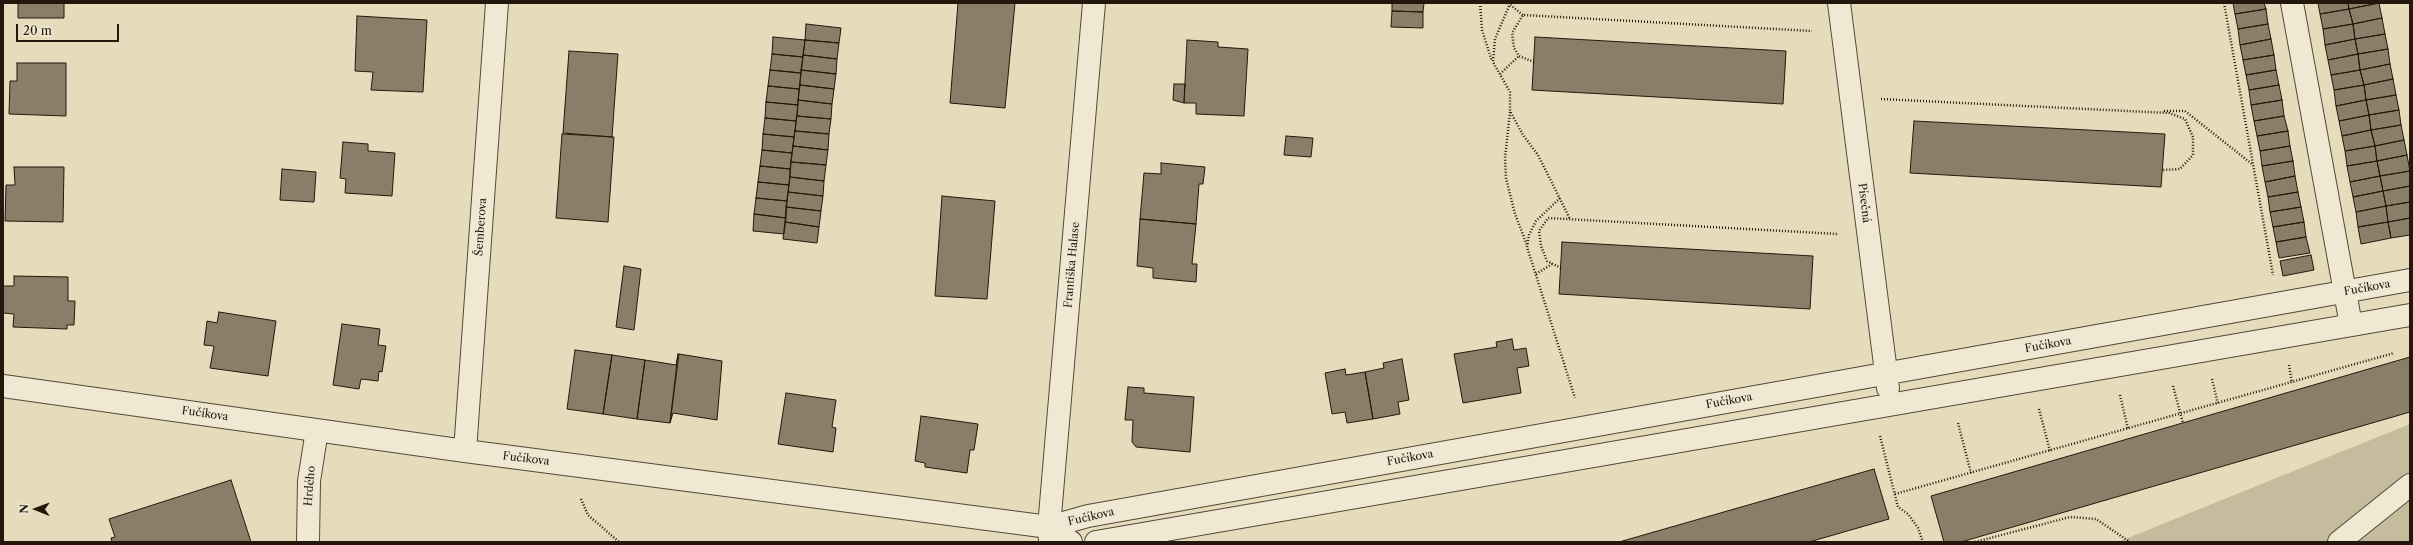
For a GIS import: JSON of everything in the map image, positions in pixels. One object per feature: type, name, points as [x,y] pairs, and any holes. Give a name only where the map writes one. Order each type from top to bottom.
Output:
[{"type":"street","name":"Šemberova","points":[[465,451],[497,3]]},
{"type":"street","name":"Františka Halase","points":[[1050,534],[1094,3]]},
{"type":"street","name":"Písečná","points":[[1839,3],[1886,374],[1881,405]]},
{"type":"street","points":[[2292,3],[2351,325]]},
{"type":"street","name":"Fučíkova","points":[[1050,534],[1088,516],[2410,280]]},
{"type":"street","points":[[1096,542],[2031,379],[2410,315]]},
{"type":"street","name":"Fučíkova","points":[[3,386],[1050,534],[1071,542]]},
{"type":"street","name":"Hrdého","points":[[308,542],[309,481],[316,430]]},
{"type":"street","points":[[2339,542],[2410,485]]},
{"type":"path","points":[[1480,3],[1482,30],[1493,62],[1510,92],[1510,111],[1505,158],[1506,178],[1515,214],[1536,274],[1584,427]]},
{"type":"path","points":[[2224,3],[2278,304]]},
{"type":"path","points":[[1493,62],[1495,39],[1508,4],[1523,15],[1843,33]]},
{"type":"path","points":[[1523,15],[1512,33],[1514,48],[1519,56],[1534,62]]},
{"type":"path","points":[[1500,74],[1519,56]]},
{"type":"path","points":[[1851,98],[2169,113],[2185,119],[2193,137],[2193,154],[2180,169],[2163,170]]},
{"type":"path","points":[[1510,111],[1523,136],[1538,155],[1570,219]]},
{"type":"path","points":[[2147,112],[2185,111],[2253,164]]},
{"type":"path","points":[[1527,247],[1529,235],[1536,221],[1560,198]]},
{"type":"path","points":[[1561,268],[1547,261],[1541,246],[1539,231],[1548,218],[1869,236]]},
{"type":"path","points":[[1536,274],[1552,264]]},
{"type":"path","points":[[1895,494],[2181,415],[2394,353]]},
{"type":"path","points":[[2165,356],[2183,423]]},
{"type":"path","points":[[2113,365],[2128,429]]},
{"type":"path","points":[[2031,379],[2050,451]]},
{"type":"path","points":[[1951,393],[1971,473]]},
{"type":"path","points":[[1881,405],[1898,507],[1915,524],[1923,542]]},
{"type":"path","points":[[581,499],[588,515],[619,542]]},
{"type":"path","points":[[1975,542],[2070,517],[2096,518],[2130,542]]},
{"type":"shaded area","points":[[2410,424],[2410,542],[2118,542]]},
{"type":"building","points":[[18,3],[64,3],[64,18],[18,18]]},
{"type":"building","points":[[958,3],[1015,3],[1005,108],[950,103]]},
{"type":"building","points":[[1392,3],[1424,3],[1423,12],[1392,11]]},
{"type":"building","points":[[2233,3],[2264,3],[2266,9],[2235,14]]},
{"type":"building","points":[[2318,3],[2348,3],[2349,9],[2320,14]]},
{"type":"building","points":[[2348,3],[2379,3],[2349,9]]},
{"type":"building","points":[[2379,3],[2382,18],[2353,24],[2349,9]]},
{"type":"building","points":[[2266,9],[2268,24],[2238,29],[2235,14]]},
{"type":"building","points":[[2349,9],[2353,24],[2323,29],[2320,14]]},
{"type":"building","points":[[1392,11],[1423,12],[1423,28],[1391,27]]},
{"type":"building","points":[[357,16],[427,20],[423,92],[371,90],[373,72],[355,71]]},
{"type":"building","points":[[2382,18],[2385,34],[2355,39],[2353,24]]},
{"type":"building","points":[[806,24],[841,28],[839,43],[805,40]]},
{"type":"building","points":[[2268,24],[2271,39],[2240,45],[2238,29]]},
{"type":"building","points":[[2353,24],[2355,39],[2325,45],[2323,29]]},
{"type":"building","points":[[2385,34],[2388,49],[2358,54],[2355,39]]},
{"type":"building","points":[[773,37],[805,40],[803,57],[772,54]]},
{"type":"building","points":[[1535,37],[1786,51],[1783,104],[1532,90]]},
{"type":"building","points":[[2271,39],[2274,55],[2243,60],[2240,45]]},
{"type":"building","points":[[2355,39],[2358,54],[2328,60],[2325,45]]},
{"type":"building","points":[[805,40],[839,43],[837,59],[803,55]]},
{"type":"building","points":[[1187,40],[1218,42],[1218,47],[1248,49],[1244,116],[1196,114],[1196,103],[1184,103]]},
{"type":"building","points":[[2388,49],[2390,64],[2360,70],[2358,54]]},
{"type":"building","points":[[569,51],[618,54],[612,137],[563,133]]},
{"type":"building","points":[[772,54],[803,57],[801,73],[770,70]]},
{"type":"building","points":[[2358,54],[2360,70],[2331,75],[2328,60]]},
{"type":"building","points":[[803,55],[837,59],[836,74],[801,70]]},
{"type":"building","points":[[2274,55],[2276,70],[2246,75],[2243,60]]},
{"type":"building","points":[[17,63],[66,63],[66,116],[9,114],[10,81],[17,81]]},
{"type":"building","points":[[2390,64],[2393,79],[2364,85],[2360,70]]},
{"type":"building","points":[[770,70],[801,73],[799,89],[768,86]]},
{"type":"building","points":[[801,70],[836,74],[834,89],[800,85]]},
{"type":"building","points":[[2276,70],[2279,85],[2249,90],[2246,75]]},
{"type":"building","points":[[2360,70],[2364,85],[2334,90],[2331,75]]},
{"type":"building","points":[[2393,79],[2396,95],[2366,100],[2364,85]]},
{"type":"building","points":[[1174,84],[1185,84],[1184,103],[1173,100]]},
{"type":"building","points":[[800,85],[834,89],[832,104],[798,100]]},
{"type":"building","points":[[2279,85],[2282,100],[2251,105],[2249,90]]},
{"type":"building","points":[[2364,85],[2366,100],[2336,106],[2334,90]]},
{"type":"building","points":[[768,86],[799,89],[798,105],[766,102]]},
{"type":"building","points":[[2396,95],[2399,110],[2369,115],[2366,100]]},
{"type":"building","points":[[798,100],[832,104],[831,119],[797,116]]},
{"type":"building","points":[[2282,100],[2284,116],[2254,121],[2251,105]]},
{"type":"building","points":[[2366,100],[2369,115],[2339,121],[2336,106]]},
{"type":"building","points":[[766,102],[798,105],[796,121],[765,118]]},
{"type":"building","points":[[2399,110],[2401,125],[2371,130],[2369,115]]},
{"type":"building","points":[[2369,115],[2371,130],[2342,136],[2339,121]]},
{"type":"building","points":[[797,116],[831,119],[829,134],[795,131]]},
{"type":"building","points":[[2284,116],[2288,131],[2257,136],[2254,121]]},
{"type":"building","points":[[765,118],[796,121],[794,137],[763,134]]},
{"type":"building","points":[[1914,121],[2165,134],[2161,187],[1910,173]]},
{"type":"building","points":[[2401,125],[2404,140],[2375,146],[2371,130]]},
{"type":"building","points":[[2371,130],[2375,146],[2345,151],[2342,136]]},
{"type":"building","points":[[795,131],[829,134],[828,150],[793,146]]},
{"type":"building","points":[[2288,131],[2290,146],[2260,151],[2257,136]]},
{"type":"building","points":[[562,134],[614,137],[608,222],[556,218]]},
{"type":"building","points":[[763,134],[794,137],[792,153],[762,150]]},
{"type":"building","points":[[1286,136],[1313,138],[1311,157],[1284,155]]},
{"type":"building","points":[[2404,140],[2407,155],[2377,161],[2375,146]]},
{"type":"building","points":[[343,142],[368,144],[368,151],[395,153],[392,196],[345,193],[346,179],[340,178]]},
{"type":"building","points":[[793,146],[828,150],[826,165],[791,162]]},
{"type":"building","points":[[2290,146],[2293,161],[2262,166],[2260,151]]},
{"type":"building","points":[[2375,146],[2377,161],[2347,166],[2345,151]]},
{"type":"building","points":[[762,150],[792,153],[790,169],[760,166]]},
{"type":"building","points":[[2407,155],[2410,171],[2380,176],[2377,161]]},
{"type":"building","points":[[2293,161],[2295,176],[2265,182],[2262,166]]},
{"type":"building","points":[[2377,161],[2380,176],[2350,182],[2347,166]]},
{"type":"building","points":[[791,162],[826,165],[824,181],[790,177]]},
{"type":"building","points":[[1161,163],[1205,167],[1203,184],[1199,184],[1196,224],[1140,219],[1144,173],[1161,174]]},
{"type":"building","points":[[760,166],[790,169],[789,185],[758,182]]},
{"type":"building","points":[[14,167],[64,167],[63,222],[5,221],[6,185],[15,185]]},
{"type":"building","points":[[282,169],[316,172],[314,202],[280,200]]},
{"type":"building","points":[[2410,171],[2410,186],[2383,191],[2380,176]]},
{"type":"building","points":[[2295,176],[2298,192],[2268,197],[2265,182]]},
{"type":"building","points":[[2380,176],[2383,191],[2353,197],[2350,182]]},
{"type":"building","points":[[790,177],[824,181],[823,196],[788,192]]},
{"type":"building","points":[[758,182],[789,185],[787,201],[756,198]]},
{"type":"building","points":[[2410,186],[2410,202],[2386,206],[2383,191]]},
{"type":"building","points":[[2383,191],[2386,206],[2356,212],[2353,197]]},
{"type":"building","points":[[788,192],[823,196],[821,211],[786,207]]},
{"type":"building","points":[[2298,192],[2301,207],[2270,212],[2268,197]]},
{"type":"building","points":[[942,196],[995,201],[987,299],[935,296]]},
{"type":"building","points":[[756,198],[787,201],[786,218],[754,214]]},
{"type":"building","points":[[2410,202],[2410,218],[2388,222],[2386,206]]},
{"type":"building","points":[[2386,206],[2388,222],[2358,227],[2356,212]]},
{"type":"building","points":[[786,207],[821,211],[819,227],[785,222]]},
{"type":"building","points":[[2301,207],[2304,222],[2273,227],[2270,212]]},
{"type":"building","points":[[754,214],[786,218],[784,234],[753,231]]},
{"type":"building","points":[[2410,218],[2410,235],[2391,238],[2388,222]]},
{"type":"building","points":[[1140,219],[1196,224],[1192,264],[1197,264],[1196,282],[1153,278],[1153,268],[1137,266]]},
{"type":"building","points":[[785,222],[819,227],[817,243],[783,239]]},
{"type":"building","points":[[2304,222],[2306,237],[2276,242],[2273,227]]},
{"type":"building","points":[[2388,222],[2391,238],[2361,244],[2358,227]]},
{"type":"building","points":[[2306,237],[2310,253],[2279,258],[2276,242]]},
{"type":"building","points":[[1562,242],[1813,256],[1810,309],[1559,294]]},
{"type":"building","points":[[2311,255],[2314,270],[2283,276],[2280,261]]},
{"type":"building","points":[[624,266],[641,269],[634,330],[616,327]]},
{"type":"building","points":[[14,276],[68,277],[68,301],[75,301],[74,325],[67,325],[67,329],[13,327],[14,314],[3,313],[3,286],[14,286]]},
{"type":"building","points":[[219,312],[276,321],[268,376],[210,368],[214,346],[204,345],[207,321],[217,323]]},
{"type":"building","points":[[342,324],[380,329],[378,345],[386,346],[382,372],[379,371],[378,381],[361,379],[359,389],[333,385]]},
{"type":"building","points":[[1512,339],[1514,350],[1526,348],[1529,366],[1517,368],[1521,393],[1463,403],[1454,354],[1497,347],[1496,342]]},
{"type":"building","points":[[575,350],[612,355],[603,414],[567,409]]},
{"type":"building","points":[[678,354],[670,423],[637,419],[645,360],[676,365]]},
{"type":"building","points":[[679,354],[722,361],[717,420],[673,413],[670,423]]},
{"type":"building","points":[[612,355],[645,360],[637,419],[603,414]]},
{"type":"building","points":[[2410,357],[2410,412],[1961,542],[1944,542],[1931,496]]},
{"type":"building","points":[[1402,359],[1409,400],[1398,402],[1400,414],[1373,419],[1365,372],[1384,368],[1383,363]]},
{"type":"building","points":[[1345,369],[1346,375],[1365,372],[1373,419],[1347,423],[1345,412],[1332,414],[1325,373]]},
{"type":"building","points":[[1128,387],[1144,388],[1144,393],[1194,397],[1190,452],[1136,447],[1132,442],[1133,420],[1125,420]]},
{"type":"building","points":[[786,393],[836,400],[832,427],[836,428],[833,452],[778,444]]},
{"type":"building","points":[[921,416],[978,424],[974,450],[970,450],[967,473],[925,467],[925,463],[915,461]]},
{"type":"building","points":[[1874,469],[1889,519],[1809,542],[1619,542]]},
{"type":"building","points":[[231,480],[251,542],[112,542],[111,538],[115,537],[109,519]]}]
